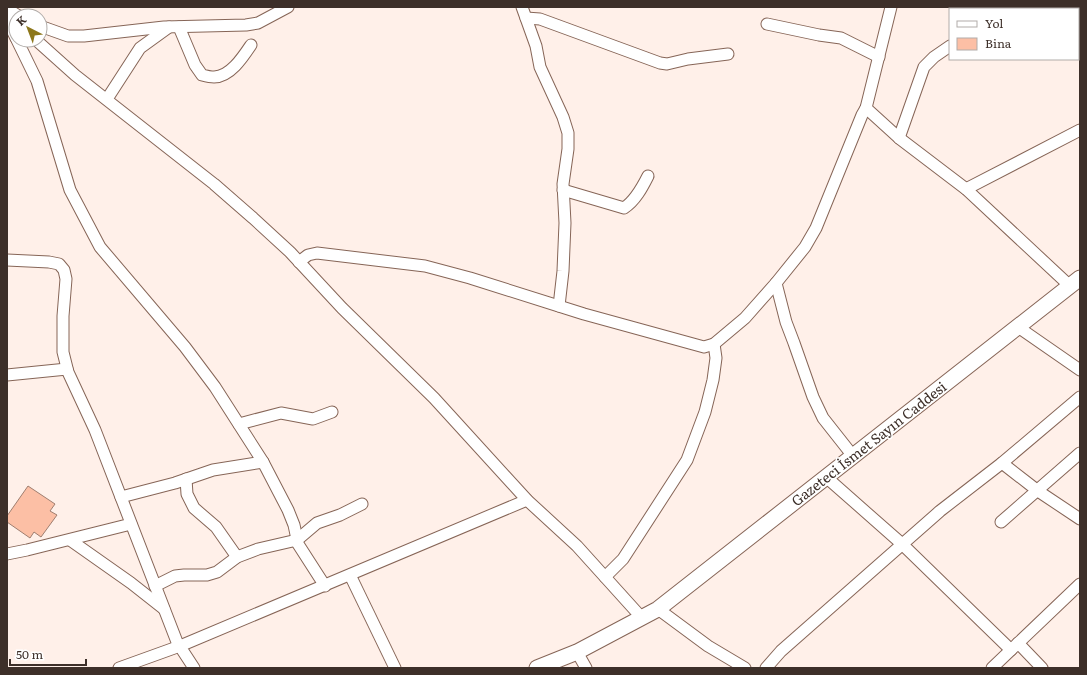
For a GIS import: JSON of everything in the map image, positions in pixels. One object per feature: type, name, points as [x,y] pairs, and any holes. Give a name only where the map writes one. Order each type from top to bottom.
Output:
[{"type":"street","points":[[48,29],[68,36],[84,36],[174,27],[246,25],[258,23],[288,7]]},
{"type":"street","points":[[299,262],[308,256],[317,253],[425,266],[704,347],[714,344],[745,318],[776,283],[804,247],[816,228],[862,114],[866,108],[891,7]]},
{"type":"street","points":[[524,12],[547,22],[660,63],[667,64],[688,59],[728,54]]},
{"type":"street","points":[[524,12],[536,46],[540,67],[564,116],[568,133],[568,149],[563,190],[565,223],[559,306]]},
{"type":"street","points":[[767,24],[841,38],[879,57]]},
{"type":"street","points":[[174,27],[202,75],[216,77],[231,70],[244,56],[251,45]]},
{"type":"street","points":[[108,99],[140,48],[147,42],[174,27]]},
{"type":"street","points":[[899,138],[924,67],[934,57],[949,47]]},
{"type":"street","points":[[21,48],[37,81],[70,190],[100,247],[185,347],[216,388],[263,462],[288,510],[294,525],[297,540],[308,561],[325,586]]},
{"type":"street","points":[[45,48],[75,75],[108,99],[253,218],[299,262],[342,308],[434,398],[527,500],[577,546],[642,618]]},
{"type":"street","points":[[866,108],[899,138],[966,189],[1075,282]]},
{"type":"street","points":[[966,189],[1080,130]]},
{"type":"street","points":[[563,190],[624,208],[630,204],[643,186],[648,176]]},
{"type":"street","points":[[7,260],[49,262],[59,264],[64,270],[66,279],[63,316],[63,352],[67,369],[95,430],[164,610],[180,646],[194,668]]},
{"type":"street","name":"Gazeteci İsmet Sayın Caddesi","points":[[537,668],[577,652],[658,610],[1075,282]]},
{"type":"street","points":[[776,283],[786,322],[813,397],[823,418],[853,456]]},
{"type":"street","points":[[1018,327],[1080,370]]},
{"type":"street","points":[[605,577],[623,559],[687,460],[705,412],[713,380],[716,358],[714,344]]},
{"type":"street","points":[[7,375],[67,369]]},
{"type":"street","points":[[766,668],[787,646],[940,511],[1002,463],[1080,397]]},
{"type":"street","points":[[239,424],[281,413],[312,419],[332,412]]},
{"type":"street","points":[[1001,522],[1080,453]]},
{"type":"street","points":[[121,497],[213,470],[263,462]]},
{"type":"street","points":[[1002,463],[1038,491],[1080,519]]},
{"type":"street","points":[[826,477],[902,544],[1014,647],[1042,668]]},
{"type":"street","points":[[186,479],[187,494],[194,508],[216,527],[237,557]]},
{"type":"street","points":[[119,668],[180,646],[527,500]]},
{"type":"street","points":[[155,586],[175,576],[207,575],[217,572],[237,557],[258,549],[297,540],[317,523],[340,515],[362,504]]},
{"type":"street","points":[[7,554],[70,540],[131,524]]},
{"type":"street","points":[[70,540],[114,571],[164,610]]},
{"type":"street","points":[[350,575],[395,668]]},
{"type":"street","points":[[992,668],[1080,584]]},
{"type":"street","points":[[658,610],[708,646],[745,668]]},
{"type":"street","points":[[577,652],[586,668]]},
{"type":"building","points":[[28,486],[55,504],[50,511],[57,515],[41,537],[34,532],[30,538],[7,522],[7,516]]}]
